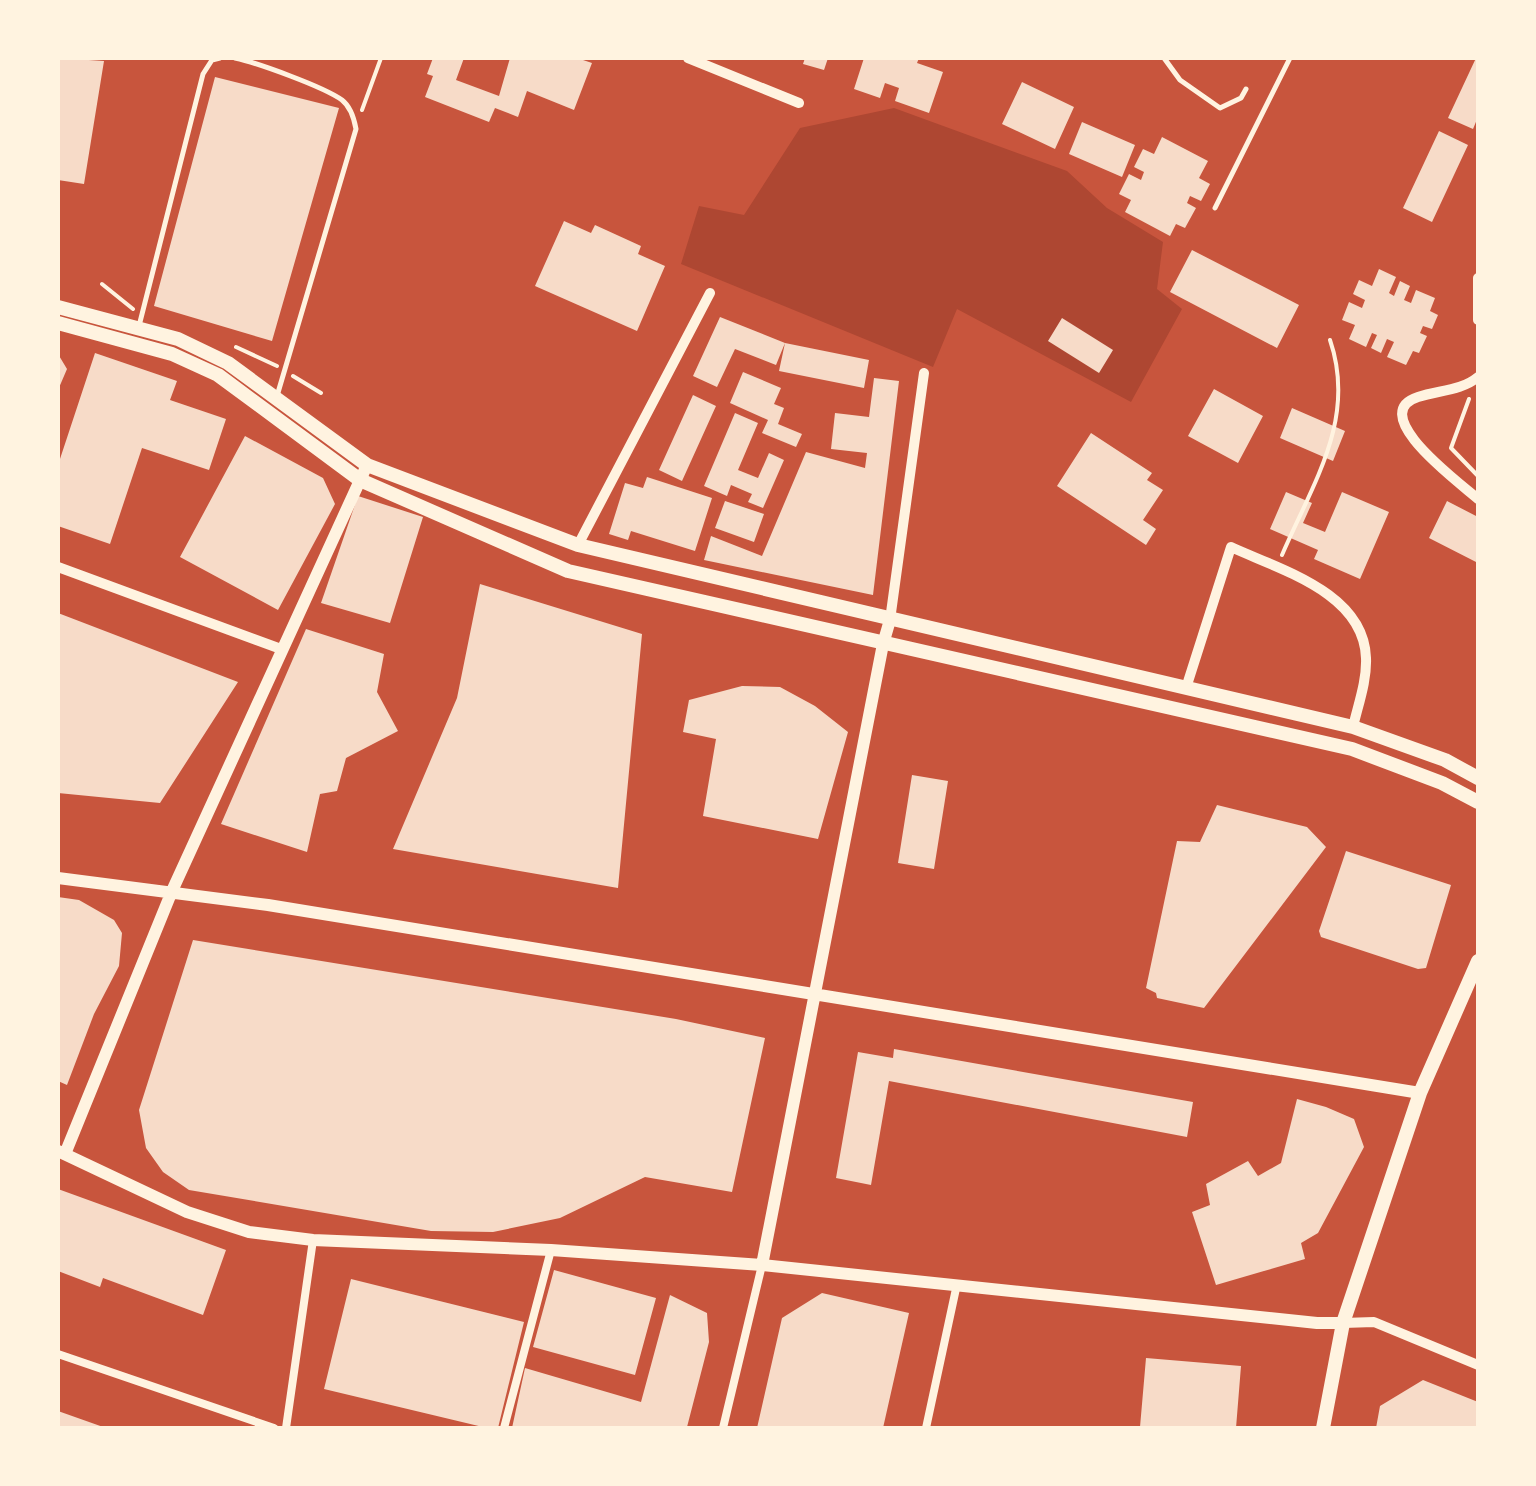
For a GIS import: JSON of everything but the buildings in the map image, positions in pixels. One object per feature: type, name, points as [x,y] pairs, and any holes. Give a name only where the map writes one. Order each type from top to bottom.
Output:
[{"type":"main road","points":[[58,308],[178,339],[228,362],[364,472],[578,545],[1353,727],[1445,760],[1478,778]]},
{"type":"main road","points":[[58,323],[172,354],[218,376],[270,416],[364,472],[568,571],[1352,750],[1442,783],[1478,802]]},
{"type":"main road","points":[[1323,1428],[1343,1323],[1420,1093],[1478,961]]},
{"type":"street","points":[[692,58],[799,104]]},
{"type":"street","points":[[1478,278],[1478,320]]},
{"type":"street","points":[[578,545],[710,293]]},
{"type":"street","points":[[723,1428],[762,1265],[890,620],[924,373]]},
{"type":"street","points":[[1478,378],[1470,384],[1413,398],[1400,412],[1404,428],[1418,444],[1478,499]]},
{"type":"street","points":[[364,472],[172,891],[61,1152],[187,1212],[249,1232],[313,1240],[551,1250],[762,1265],[1317,1323],[1374,1322],[1478,1366]]},
{"type":"street","points":[[1186,688],[1231,547],[1338,601],[1352,615],[1362,632],[1366,658],[1353,727]]},
{"type":"street","points":[[58,567],[281,649]]},
{"type":"street","points":[[58,878],[172,891],[1420,1093]]},
{"type":"street","points":[[286,1428],[313,1240]]},
{"type":"street","points":[[504,1428],[551,1250]]},
{"type":"street","points":[[926,1428],[956,1284]]},
{"type":"street","points":[[58,1354],[274,1428]]},
{"type":"lane","points":[[138,328],[203,74],[212,60],[220,58]]},
{"type":"lane","points":[[235,58],[256,62],[343,101],[354,115],[356,129],[270,416]]},
{"type":"lane","points":[[1164,58],[1180,80],[1220,108],[1241,98],[1246,89]]},
{"type":"lane","points":[[1215,208],[1290,58]]},
{"type":"path","points":[[356,129],[381,58]]},
{"type":"path","points":[[102,284],[122,299]]},
{"type":"path","points":[[1276,568],[1338,423],[1341,396],[1330,340]]},
{"type":"path","points":[[1468,404],[1451,448],[1478,476]]},
{"type":"shaded area","points":[[894,108],[1067,171],[1107,208],[1163,242],[1157,289],[1182,309],[1131,402],[957,309],[933,367],[681,264],[699,206],[744,215],[800,128]]}]
